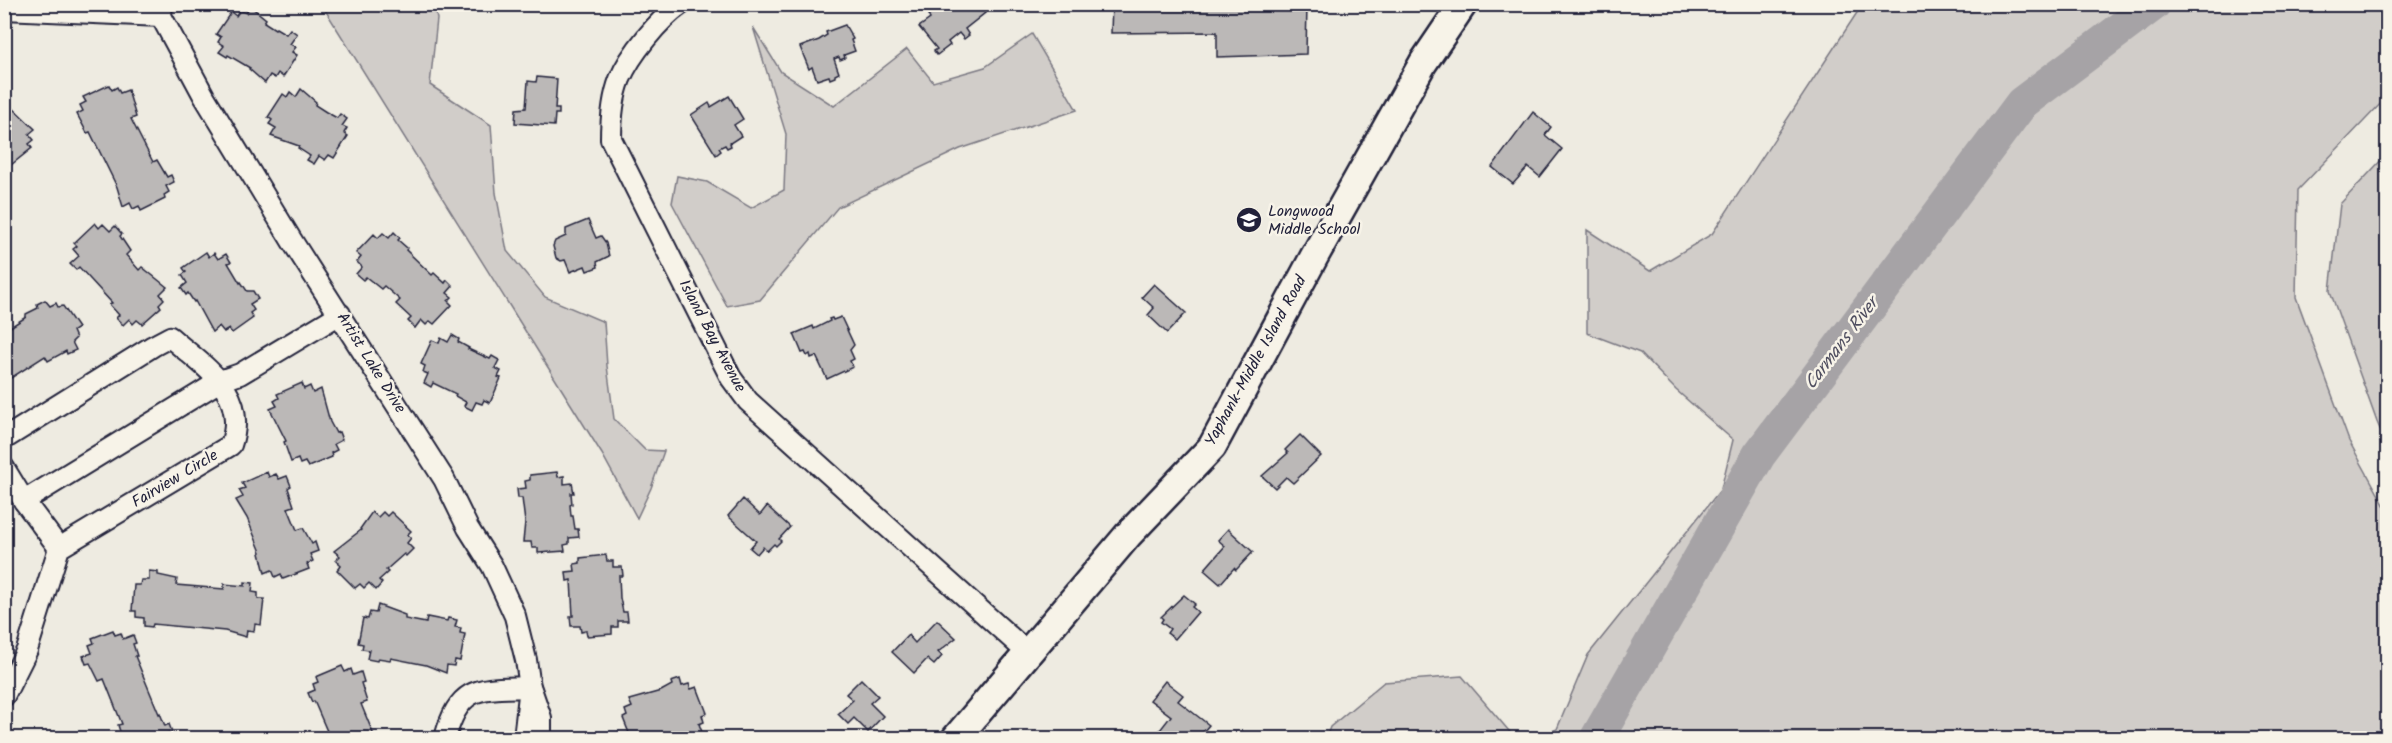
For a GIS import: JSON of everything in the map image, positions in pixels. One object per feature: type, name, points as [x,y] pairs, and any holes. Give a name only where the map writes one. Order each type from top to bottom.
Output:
[{"type":"main road","name":"Yaphank-Middle Island Road","points":[[956,738],[1128,535],[1212,447],[1314,257],[1423,63],[1463,4]]},
{"type":"street","name":"Island Bay Avenue","points":[[681,4],[660,23],[632,58],[619,81],[611,121],[611,139],[731,378],[748,401],[1029,654]]},
{"type":"street","points":[[4,9],[162,10]]},
{"type":"street","name":"Artist Lake Drive","points":[[162,10],[210,105],[444,479],[468,528],[492,566],[515,616],[526,660],[530,687],[524,738]]},
{"type":"street","points":[[24,501],[220,381],[240,374],[340,314]]},
{"type":"street","name":"Fairview Circle","points":[[4,439],[170,337],[220,381],[233,401],[236,433],[231,445],[59,548]]},
{"type":"street","points":[[4,468],[24,501],[59,548],[27,650],[4,696]]},
{"type":"street","points":[[446,738],[449,723],[463,698],[480,689],[530,687],[541,718],[541,738]]},
{"type":"shaded area","points":[[322,5],[434,5],[437,19],[430,85],[491,125],[496,193],[507,251],[545,297],[604,322],[614,419],[645,450],[664,451],[637,518],[602,454]]},
{"type":"shaded area","points":[[1862,5],[2387,5],[2387,97],[2298,190],[2296,297],[2349,441],[2387,510],[2387,738],[1536,738],[1557,729],[1588,655],[1721,489],[1733,440],[1676,390],[1640,353],[1587,333],[1587,230],[1650,271],[1712,234]]},
{"type":"shaded area","points":[[753,27],[781,72],[834,106],[907,49],[933,82],[985,67],[1032,34],[1077,110],[960,149],[838,207],[760,300],[727,306],[672,203],[677,176],[707,182],[751,208],[784,190],[786,134]]},
{"type":"shaded area","points":[[2387,154],[2387,445],[2330,291],[2340,204]]},
{"type":"shaded area","points":[[1462,676],[1515,738],[1326,738],[1330,727],[1384,682]]},
{"type":"building","points":[[941,4],[979,4],[985,13],[965,29],[969,35],[964,39],[959,33],[948,42],[950,45],[937,55],[934,51],[937,49],[919,27],[930,19],[928,15],[932,12],[930,9],[934,5],[937,8]]},
{"type":"building","points":[[1112,4],[1307,4],[1306,54],[1217,57],[1217,32],[1111,33]]},
{"type":"building","points":[[250,6],[266,19],[264,22],[275,29],[286,34],[290,29],[297,34],[290,44],[296,47],[292,52],[297,55],[283,77],[278,73],[275,78],[270,75],[265,83],[250,68],[219,52],[224,46],[218,42],[221,37],[216,34],[231,12],[236,16],[240,10],[246,13]]},
{"type":"building","points":[[845,25],[853,39],[851,40],[855,51],[844,55],[845,58],[840,60],[839,57],[834,59],[839,73],[835,77],[830,79],[829,76],[817,80],[812,67],[809,69],[800,47],[819,40],[827,35],[826,32]]},
{"type":"building","points":[[537,77],[557,79],[555,109],[559,109],[559,114],[555,114],[554,126],[515,123],[516,109],[526,108],[528,81],[536,82]]},
{"type":"building","points":[[109,85],[112,90],[117,87],[120,93],[128,90],[136,117],[131,119],[153,162],[157,160],[167,177],[171,175],[174,182],[166,186],[169,192],[164,195],[165,199],[141,211],[139,206],[133,209],[130,203],[123,207],[117,187],[90,132],[87,133],[77,114],[83,111],[80,105],[86,102],[83,97]]},
{"type":"building","points":[[301,89],[316,102],[315,105],[337,118],[340,114],[347,119],[342,126],[347,128],[344,133],[348,136],[334,158],[329,155],[325,160],[319,156],[314,164],[307,160],[310,156],[298,148],[299,146],[271,136],[276,128],[269,124],[272,120],[268,117],[283,94],[287,97],[290,92],[296,97]]},
{"type":"building","points":[[729,96],[743,119],[734,125],[741,136],[730,143],[731,146],[727,148],[725,145],[719,148],[721,151],[716,155],[691,115],[709,103],[711,107]]},
{"type":"building","points":[[4,107],[9,113],[14,109],[35,129],[29,134],[34,140],[29,144],[32,148],[11,165],[8,161],[4,164]]},
{"type":"building","points":[[1533,112],[1551,127],[1545,135],[1562,149],[1540,177],[1528,167],[1513,184],[1492,167]]},
{"type":"building","points":[[588,220],[596,238],[601,236],[606,243],[609,256],[597,262],[598,267],[587,271],[585,266],[570,272],[565,260],[561,261],[556,258],[553,246],[555,241],[566,236],[566,229]]},
{"type":"building","points":[[95,223],[99,228],[103,224],[110,231],[115,226],[122,234],[120,236],[130,251],[126,255],[139,270],[142,267],[167,287],[160,294],[164,299],[159,304],[161,307],[142,324],[137,320],[133,324],[129,319],[123,325],[116,318],[119,315],[109,304],[112,303],[79,267],[76,270],[70,264],[79,256],[73,249],[77,246],[74,243]]},
{"type":"building","points":[[394,232],[400,238],[398,240],[407,248],[406,250],[432,275],[434,273],[445,283],[447,280],[453,286],[447,293],[452,297],[448,301],[452,305],[434,324],[430,321],[426,325],[421,320],[415,328],[408,321],[411,318],[396,304],[400,300],[384,286],[381,289],[366,277],[363,280],[356,274],[362,267],[357,262],[361,257],[356,253],[374,234],[378,238],[383,233],[389,238]]},
{"type":"building","points":[[206,252],[209,257],[214,253],[218,259],[226,254],[231,262],[228,263],[240,283],[247,291],[253,291],[258,299],[250,304],[254,310],[250,313],[253,318],[232,333],[229,329],[224,332],[219,326],[212,332],[195,301],[181,288],[187,283],[182,275],[186,272],[183,268]]},
{"type":"building","points":[[1154,284],[1186,313],[1167,333],[1148,315],[1154,308],[1142,297]]},
{"type":"building","points":[[45,300],[50,306],[56,303],[58,307],[63,306],[78,328],[73,331],[76,338],[72,342],[76,350],[67,354],[66,351],[48,361],[45,356],[6,381],[8,386],[4,387],[4,331],[38,308],[37,304]]},
{"type":"building","points":[[841,317],[854,345],[850,350],[854,359],[850,361],[853,367],[827,379],[816,356],[811,358],[810,354],[807,356],[805,352],[802,353],[794,334],[813,326],[814,329],[830,321],[829,319]]},
{"type":"building","points":[[452,335],[468,349],[490,359],[492,356],[499,360],[495,368],[501,371],[498,377],[501,378],[490,403],[484,400],[482,404],[476,402],[472,410],[464,406],[466,402],[455,396],[456,394],[433,383],[431,387],[424,383],[428,374],[423,372],[425,366],[421,364],[432,340],[439,343],[441,338],[448,342]]},
{"type":"building","points":[[302,383],[304,389],[310,386],[313,393],[321,389],[330,422],[336,433],[339,432],[342,440],[334,444],[337,450],[331,453],[332,457],[308,467],[305,462],[300,464],[298,459],[291,462],[284,442],[286,441],[270,409],[277,406],[274,401],[279,398],[277,394]]},
{"type":"building","points":[[1300,435],[1321,456],[1293,483],[1286,477],[1275,488],[1262,476],[1288,453],[1285,450]]},
{"type":"building","points":[[267,472],[269,477],[276,474],[279,479],[287,476],[294,506],[288,508],[297,530],[303,528],[312,544],[315,542],[318,551],[310,554],[313,561],[307,564],[309,569],[283,579],[281,574],[275,577],[272,570],[265,573],[261,552],[247,518],[236,500],[243,497],[239,490],[245,488],[242,483]]},
{"type":"building","points":[[557,472],[558,477],[564,476],[564,484],[572,483],[574,493],[571,493],[571,516],[573,516],[575,529],[578,529],[579,537],[569,538],[569,544],[564,545],[565,551],[538,553],[538,548],[532,548],[531,542],[523,542],[525,522],[522,498],[518,498],[517,489],[526,488],[525,481],[530,480],[530,475]]},
{"type":"building","points":[[743,499],[760,515],[767,506],[790,527],[776,546],[774,544],[767,551],[763,547],[757,554],[750,548],[756,541],[728,516]]},
{"type":"building","points":[[372,512],[378,517],[383,512],[387,516],[391,512],[411,531],[407,535],[411,538],[407,543],[413,549],[386,570],[388,572],[379,580],[382,583],[376,590],[369,583],[364,588],[360,584],[355,588],[337,570],[341,565],[336,560],[340,556],[334,551],[361,530]]},
{"type":"building","points":[[1228,529],[1253,552],[1220,584],[1204,570],[1225,546],[1218,540]]},
{"type":"building","points":[[606,555],[607,561],[613,561],[613,567],[622,567],[623,576],[619,576],[620,598],[623,612],[627,612],[628,621],[618,621],[618,627],[612,627],[612,634],[587,636],[586,631],[581,632],[580,626],[571,626],[570,616],[573,616],[571,580],[567,581],[566,572],[575,571],[574,564],[580,563],[580,558]]},
{"type":"building","points":[[149,571],[177,579],[176,585],[224,589],[224,584],[245,586],[245,582],[253,583],[252,592],[258,593],[258,599],[264,599],[261,625],[255,624],[254,631],[247,630],[246,637],[225,631],[153,624],[152,627],[144,626],[144,618],[136,617],[136,611],[132,611],[134,585],[140,585],[141,580],[149,580]]},
{"type":"building","points":[[1184,595],[1195,604],[1192,607],[1198,612],[1175,639],[1167,633],[1170,629],[1161,622],[1163,619],[1161,617]]},
{"type":"building","points":[[378,605],[405,615],[405,619],[426,623],[427,617],[447,621],[448,618],[457,620],[455,627],[461,628],[460,633],[465,634],[460,661],[455,660],[454,666],[447,665],[446,673],[426,665],[391,658],[390,660],[378,658],[377,661],[367,659],[369,650],[362,649],[363,644],[358,643],[363,618],[368,619],[370,612],[376,613]]},
{"type":"building","points":[[937,620],[956,638],[938,652],[942,656],[934,665],[927,659],[914,673],[892,652],[908,635],[915,643]]},
{"type":"building","points":[[113,630],[115,635],[121,633],[123,639],[133,635],[136,643],[133,644],[137,656],[135,656],[159,714],[165,726],[169,724],[172,732],[164,735],[166,738],[122,738],[118,725],[122,724],[104,679],[99,681],[90,663],[86,664],[83,656],[92,653],[89,645],[94,643],[92,638]]},
{"type":"building","points":[[342,666],[345,672],[351,669],[353,675],[361,672],[364,682],[361,683],[367,702],[361,704],[375,738],[330,738],[314,701],[312,702],[308,693],[315,690],[313,684],[318,682],[316,677]]},
{"type":"building","points":[[680,679],[682,686],[689,684],[691,689],[697,687],[707,713],[702,715],[704,722],[699,724],[702,732],[693,735],[692,732],[671,738],[631,738],[623,718],[627,716],[625,710],[632,707],[629,700],[661,691],[672,685],[671,682]]},
{"type":"building","points":[[861,679],[878,696],[870,703],[883,716],[868,732],[854,718],[848,724],[838,714],[853,700],[846,694]]},
{"type":"building","points":[[1165,681],[1183,695],[1178,701],[1209,725],[1198,738],[1160,738],[1164,733],[1160,730],[1171,716],[1150,700]]},
{"type":"waterway","name":"Carmans River","points":[[1597,738],[1759,455],[2022,103],[2154,4]]},
{"type":"place","name":"Longwood Middle School","points":[[1249,220]]}]
